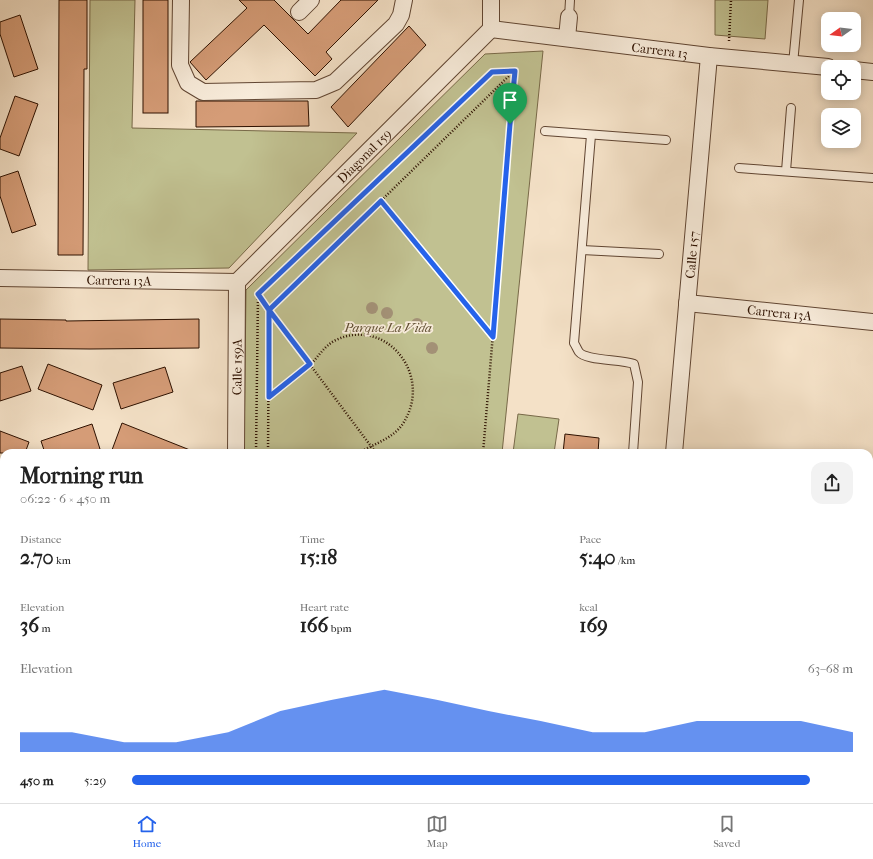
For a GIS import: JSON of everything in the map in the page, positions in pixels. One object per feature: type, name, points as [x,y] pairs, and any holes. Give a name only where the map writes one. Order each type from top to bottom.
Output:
[{"type":"street","points":[[181,0],[180,65],[188,83],[203,92],[316,90],[335,82],[396,24],[401,15],[404,0]]},
{"type":"street","points":[[299,12],[311,0]]},
{"type":"street","points":[[491,0],[491,29]]},
{"type":"street","points":[[567,38],[569,17]]},
{"type":"street","name":"Carrera 13","points":[[491,29],[709,56],[821,66]]},
{"type":"street","name":"Diagonal 159","points":[[237,282],[491,29]]},
{"type":"street","name":"Calle 157","points":[[674,449],[709,56]]},
{"type":"street","points":[[861,71],[873,72]]},
{"type":"street","name":"Carrera 13A","points":[[0,278],[237,282]]},
{"type":"street","name":"Calle 159A","points":[[236,449],[237,282]]},
{"type":"street","name":"Carrera 13A","points":[[687,303],[873,322]]},
{"type":"lane","points":[[569,17],[570,0]]},
{"type":"lane","points":[[793,64],[799,0]]},
{"type":"lane","points":[[786,171],[791,108]]},
{"type":"lane","points":[[545,131],[666,140]]},
{"type":"lane","points":[[591,134],[574,343],[579,353],[587,357],[625,361],[634,364],[638,382],[633,449]]},
{"type":"lane","points":[[739,168],[873,178]]},
{"type":"lane","points":[[582,250],[659,254]]},
{"type":"path","points":[[729,57],[731,0]]},
{"type":"path","points":[[268,449],[269,310],[515,71]]},
{"type":"path","points":[[256,449],[258,294],[492,72],[515,71]]},
{"type":"path","points":[[483,449],[515,71]]},
{"type":"path","points":[[381,201],[493,337]]},
{"type":"path","points":[[258,294],[374,449]]},
{"type":"path","points":[[269,397],[310,364],[322,350],[337,340],[355,335],[373,337],[390,344],[403,357],[412,374],[414,392],[411,410],[402,426],[388,438],[365,449]]},
{"type":"green space","points":[[90,0],[135,0],[132,128],[357,133],[229,268],[88,270]]},
{"type":"green space","points":[[715,0],[768,0],[765,39],[715,35]]},
{"type":"green space","name":"Parque La Vida","points":[[543,51],[502,449],[244,449],[246,290],[485,54]]},
{"type":"green space","points":[[518,414],[559,419],[555,449],[514,449]]},
{"type":"building","points":[[59,0],[87,0],[87,69],[84,69],[83,255],[58,255]]},
{"type":"building","points":[[143,0],[168,0],[168,113],[143,113]]},
{"type":"building","points":[[239,0],[274,0],[308,34],[341,0],[378,0],[326,52],[332,59],[315,76],[264,25],[206,80],[190,62],[247,8]]},
{"type":"building","points":[[20,15],[38,69],[14,77],[0,34],[0,22]]},
{"type":"building","points":[[409,26],[426,45],[348,127],[331,107]]},
{"type":"building","points":[[15,96],[38,104],[19,156],[0,149],[0,138]]},
{"type":"building","points":[[196,101],[308,101],[309,126],[196,127]]},
{"type":"building","points":[[18,171],[36,225],[12,233],[0,196],[0,177]]},
{"type":"building","points":[[0,319],[66,321],[199,319],[199,348],[0,348]]},
{"type":"building","points":[[48,364],[102,385],[93,410],[38,389]]},
{"type":"building","points":[[22,366],[31,391],[0,401],[0,373]]},
{"type":"building","points":[[165,367],[173,392],[121,409],[113,383]]},
{"type":"building","points":[[122,423],[187,449],[112,449]]},
{"type":"building","points":[[92,424],[100,449],[44,449],[41,441]]},
{"type":"building","points":[[0,431],[29,442],[26,449],[0,449]]},
{"type":"building","points":[[565,434],[599,438],[598,449],[563,449]]},
{"type":"route","points":[[510,124],[493,337],[381,201],[269,310],[310,364],[269,397],[269,310],[258,294],[492,72],[515,71],[510,124]]}]
